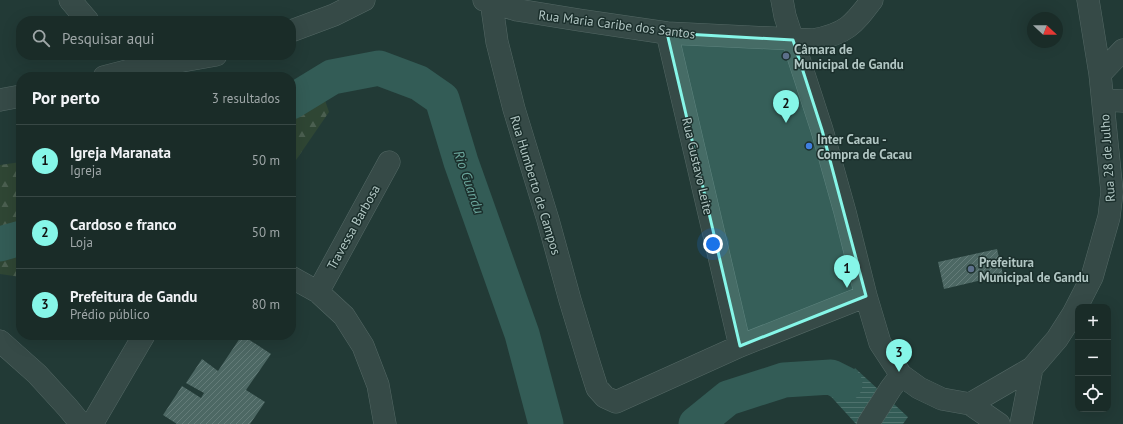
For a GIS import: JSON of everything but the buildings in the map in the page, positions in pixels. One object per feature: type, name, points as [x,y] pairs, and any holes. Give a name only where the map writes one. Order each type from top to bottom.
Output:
[{"type":"street","points":[[70,0],[84,16]]},
{"type":"street","points":[[296,29],[364,0]]},
{"type":"street","points":[[782,0],[785,16],[824,138],[880,343],[896,381]]},
{"type":"street","name":"Rua Maria Caribe dos Santos","points":[[489,1],[517,10],[667,33],[813,40],[831,37],[844,30],[856,20],[872,0]]},
{"type":"street","name":"Rua 28 de Julho","points":[[970,404],[1032,368],[1057,339],[1073,314],[1092,277],[1109,217],[1112,192],[1113,101],[1100,74],[1088,0]]},
{"type":"street","name":"Rua Humberto de Campos","points":[[489,1],[497,42],[514,109],[597,388],[605,397],[616,402],[740,346]]},
{"type":"street","name":"Rua Gustavo Leite","points":[[667,33],[740,346]]},
{"type":"street","points":[[1100,74],[1123,50]]},
{"type":"street","points":[[111,72],[124,63],[158,60]]},
{"type":"street","points":[[0,100],[16,97]]},
{"type":"street","name":"Travessa Barbosa","points":[[318,292],[389,162]]},
{"type":"street","points":[[296,280],[318,292],[344,316],[363,346],[378,385],[385,424]]},
{"type":"street","points":[[740,346],[866,296]]},
{"type":"street","points":[[92,424],[141,340]]},
{"type":"street","points":[[0,341],[37,374],[68,408],[80,424]]},
{"type":"street","points":[[1021,424],[1032,368]]},
{"type":"street","points":[[896,381],[919,388],[942,399],[970,404],[999,424]]},
{"type":"street","points":[[868,424],[896,381]]},
{"type":"highlighted area","points":[[667,33],[793,40],[822,130],[866,296],[740,346]]},
{"type":"green space","points":[[316,74],[329,112],[296,160],[296,80]]},
{"type":"green space","points":[[16,163],[16,276],[0,274],[0,165]]},
{"type":"water","points":[[855,368],[908,417],[903,424],[856,424],[825,390],[845,384]]},
{"type":"waterway","name":"Rio Guandu","points":[[296,99],[332,77],[379,68],[419,83],[442,99],[461,162],[522,334],[546,424]]},
{"type":"waterway","name":"Rio Guandu","points":[[0,244],[16,239]]},
{"type":"waterway","name":"Rio Guandu","points":[[696,424],[728,398],[784,380],[831,377],[845,384]]},
{"type":"place","name":"Câmara de Municipal de Gandu","points":[[786,56]]},
{"type":"place","name":"Cardoso e franco","points":[[786,123]]},
{"type":"place","name":"Inter Cacau - Compra de Cacau","points":[[809,146]]},
{"type":"place","name":"Prefeitura Municipal de Gandu","points":[[971,269]]},
{"type":"place","name":"Igreja Maranata","points":[[847,288]]},
{"type":"place","name":"Prefeitura de Gandu","points":[[899,372]]}]
